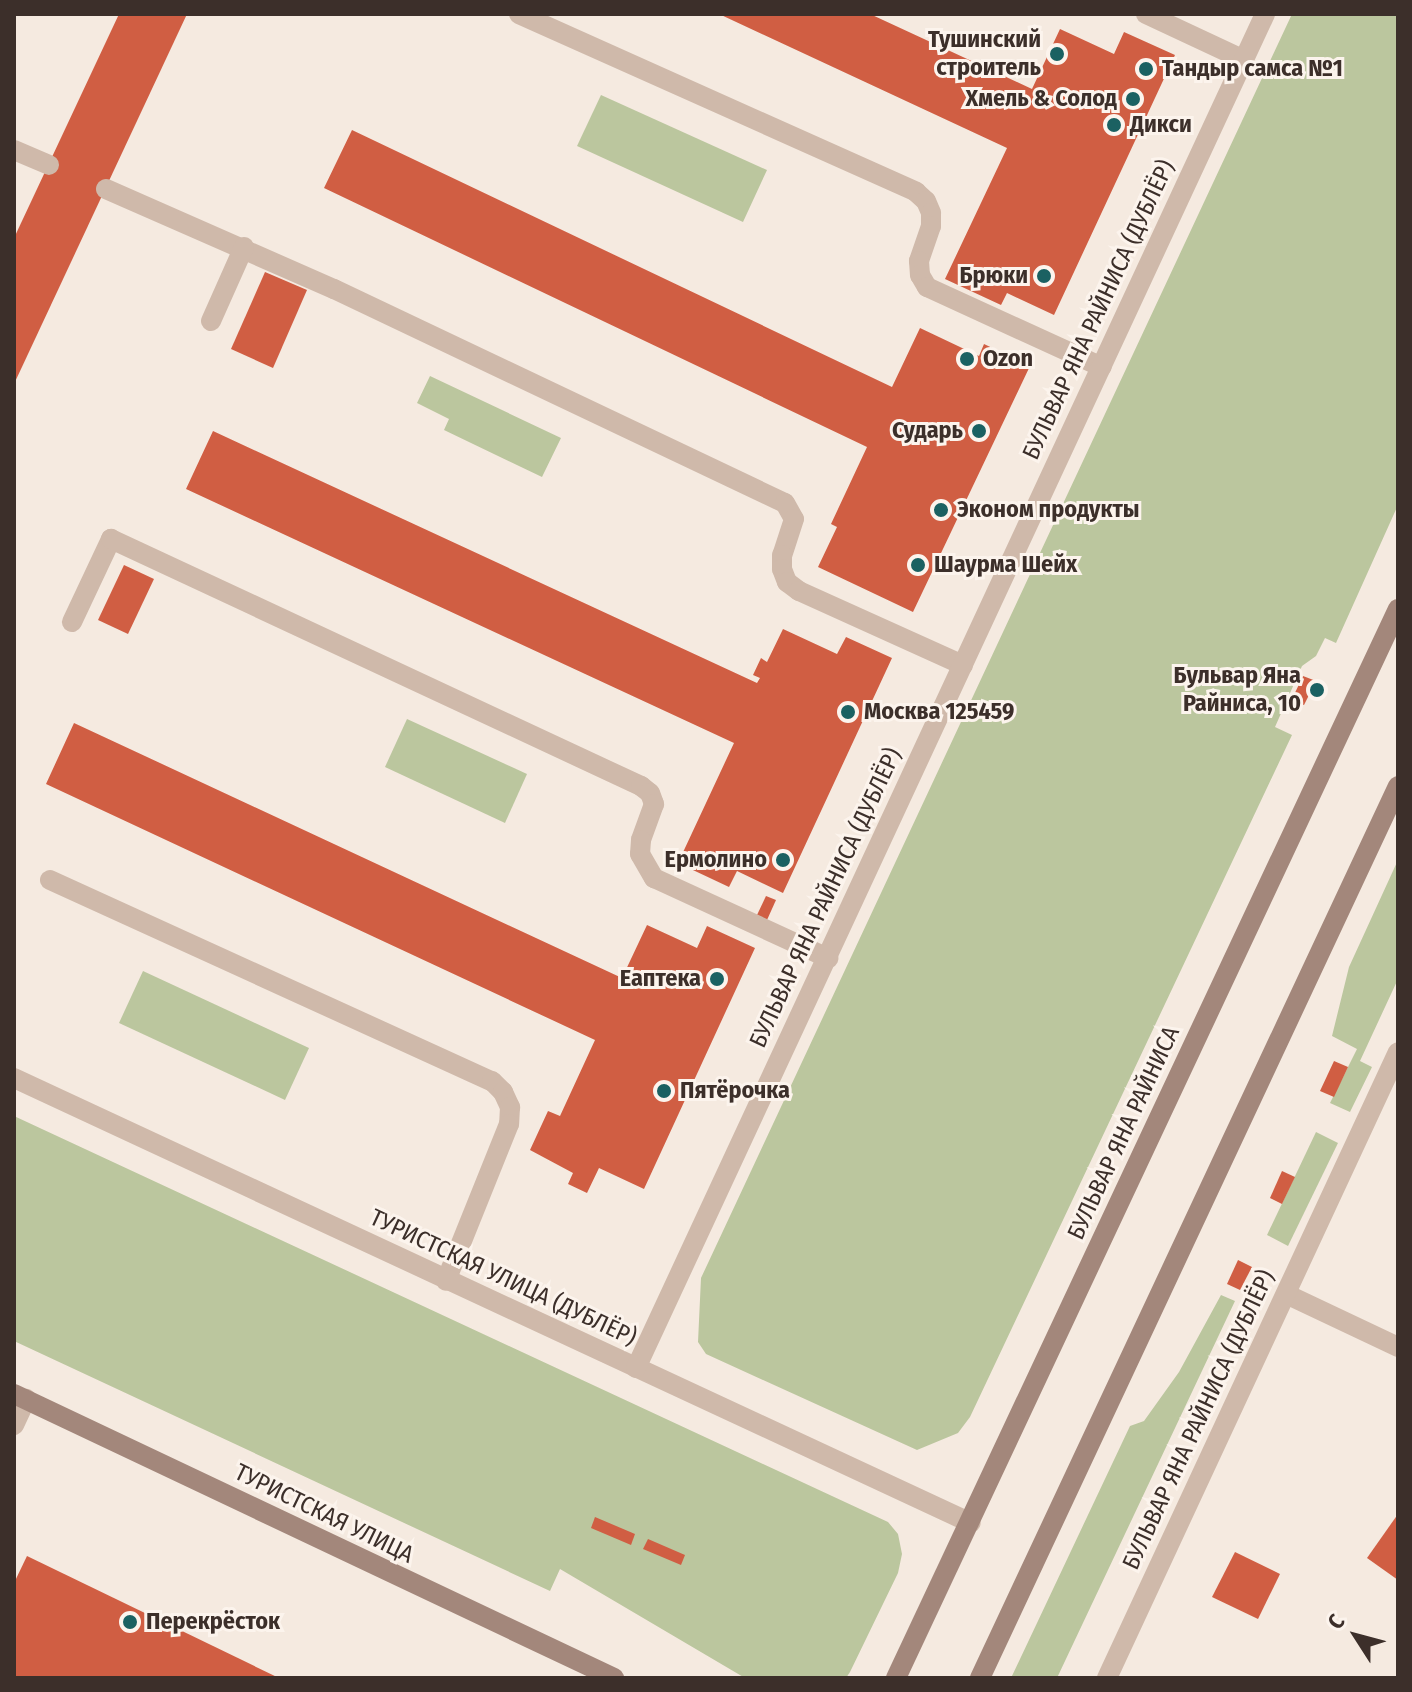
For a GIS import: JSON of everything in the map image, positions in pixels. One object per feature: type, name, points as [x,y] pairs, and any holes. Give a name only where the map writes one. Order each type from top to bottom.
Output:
[{"type":"main road","name":"БУЛЬВАР ЯНА РАЙНИСА","points":[[896,1678],[1398,609]]},
{"type":"main road","points":[[980,1678],[1398,786]]},
{"type":"main road","name":"ТУРИСТСКАЯ УЛИЦА","points":[[20,1396],[614,1678]]},
{"type":"street","points":[[519,14],[916,192],[931,213],[931,226],[919,261],[920,275],[927,287],[1102,367]]},
{"type":"street","points":[[1146,14],[1244,60]]},
{"type":"street","name":"БУЛЬВАР ЯНА РАЙНИСА (ДУБЛЁР)","points":[[636,1368],[1265,14]]},
{"type":"street","points":[[14,150],[49,165]]},
{"type":"street","points":[[106,189],[244,247],[785,503],[794,519],[782,555],[782,569],[787,582],[799,591],[963,665]]},
{"type":"street","points":[[211,321],[244,247]]},
{"type":"street","points":[[72,622],[111,539],[641,786],[654,804],[641,840],[640,854],[654,878],[828,958]]},
{"type":"street","points":[[50,880],[492,1081],[503,1092],[510,1107],[509,1124],[446,1281]]},
{"type":"street","name":"БУЛЬВАР ЯНА РАЙНИСА (ДУБЛЁР)","points":[[1107,1678],[1398,1052]]},
{"type":"street","name":"ТУРИСТСКАЯ УЛИЦА (ДУБЛЁР)","points":[[14,1078],[971,1523]]},
{"type":"street","points":[[1286,1294],[1398,1347]]},
{"type":"street","points":[[14,1425],[20,1396]]},
{"type":"green space","points":[[1292,14],[1398,14],[1398,505],[1336,643],[1325,638],[1316,656],[1302,666],[1275,727],[1292,735],[970,1417],[958,1433],[917,1450],[706,1354],[698,1342],[701,1278]]},
{"type":"green space","points":[[601,95],[767,170],[743,222],[577,146]]},
{"type":"green space","points":[[430,376],[561,438],[542,477],[444,430],[449,419],[417,403]]},
{"type":"green space","points":[[407,719],[527,774],[505,823],[385,767]]},
{"type":"green space","points":[[1398,860],[1398,979],[1360,1061],[1372,1067],[1350,1112],[1330,1103],[1357,1049],[1332,1036],[1349,967]]},
{"type":"green space","points":[[143,971],[309,1048],[285,1100],[119,1023]]},
{"type":"green space","points":[[14,1116],[888,1522],[898,1534],[902,1554],[898,1573],[846,1678],[745,1678],[560,1569],[550,1591],[14,1341]]},
{"type":"green space","points":[[1316,1132],[1338,1143],[1288,1246],[1267,1235]]},
{"type":"green space","points":[[1221,1295],[1235,1301],[1057,1678],[1011,1678],[1130,1426],[1144,1421],[1179,1372]]},
{"type":"building","points":[[119,14],[187,14],[14,384],[14,238]]},
{"type":"building","points":[[719,14],[870,14],[1032,89],[1060,29],[1114,54],[1124,32],[1175,55],[1054,315],[1007,293],[1001,305],[945,279],[1007,148]]},
{"type":"building","points":[[352,130],[892,387],[920,328],[979,356],[984,344],[1030,366],[913,612],[818,567],[837,527],[831,524],[867,447],[324,188]]},
{"type":"building","points":[[265,272],[307,290],[273,368],[231,349]]},
{"type":"building","points":[[213,431],[757,683],[760,678],[753,675],[761,658],[767,662],[783,629],[837,654],[846,637],[892,658],[783,893],[737,871],[729,887],[678,863],[734,743],[186,489]]},
{"type":"building","points":[[124,565],[154,579],[128,634],[98,620]]},
{"type":"building","points":[[1303,676],[1316,681],[1304,705],[1292,699]]},
{"type":"building","points":[[74,723],[622,978],[647,925],[697,948],[707,926],[755,948],[644,1189],[599,1168],[587,1193],[568,1184],[573,1173],[530,1150],[548,1111],[560,1116],[595,1040],[46,784]]},
{"type":"building","points":[[766,896],[776,900],[767,920],[757,915]]},
{"type":"building","points":[[1334,1061],[1348,1067],[1334,1097],[1320,1091]]},
{"type":"building","points":[[1282,1171],[1295,1177],[1282,1204],[1270,1198]]},
{"type":"building","points":[[1238,1260],[1252,1267],[1240,1290],[1227,1284]]},
{"type":"building","points":[[1398,1514],[1398,1580],[1367,1558]]},
{"type":"building","points":[[595,1517],[635,1534],[631,1545],[591,1528]]},
{"type":"building","points":[[648,1539],[685,1555],[681,1565],[643,1549]]},
{"type":"building","points":[[1235,1552],[1280,1574],[1258,1619],[1212,1597]]},
{"type":"building","points":[[27,1556],[279,1678],[14,1678],[14,1583]]},
{"type":"place","name":"Тушинский строитель","points":[[1057,54]]},
{"type":"place","name":"Тандыр самса №1","points":[[1146,69]]},
{"type":"place","name":"Хмель & Солод","points":[[1133,99]]},
{"type":"place","name":"Дикси","points":[[1114,125]]},
{"type":"place","name":"Брюки","points":[[1044,276]]},
{"type":"place","name":"Ozon","points":[[967,359]]},
{"type":"place","name":"Сударь","points":[[979,431]]},
{"type":"place","name":"Эконом продукты","points":[[941,510]]},
{"type":"place","name":"Шаурма Шейх","points":[[918,565]]},
{"type":"place","name":"Бульвар Яна Райниса, 10","points":[[1317,690]]},
{"type":"place","name":"Москва 125459","points":[[848,712]]},
{"type":"place","name":"Ермолино","points":[[783,860]]},
{"type":"place","name":"Еаптека","points":[[717,979]]},
{"type":"place","name":"Пятёрочка","points":[[664,1091]]},
{"type":"place","name":"Перекрёсток","points":[[130,1622]]}]
